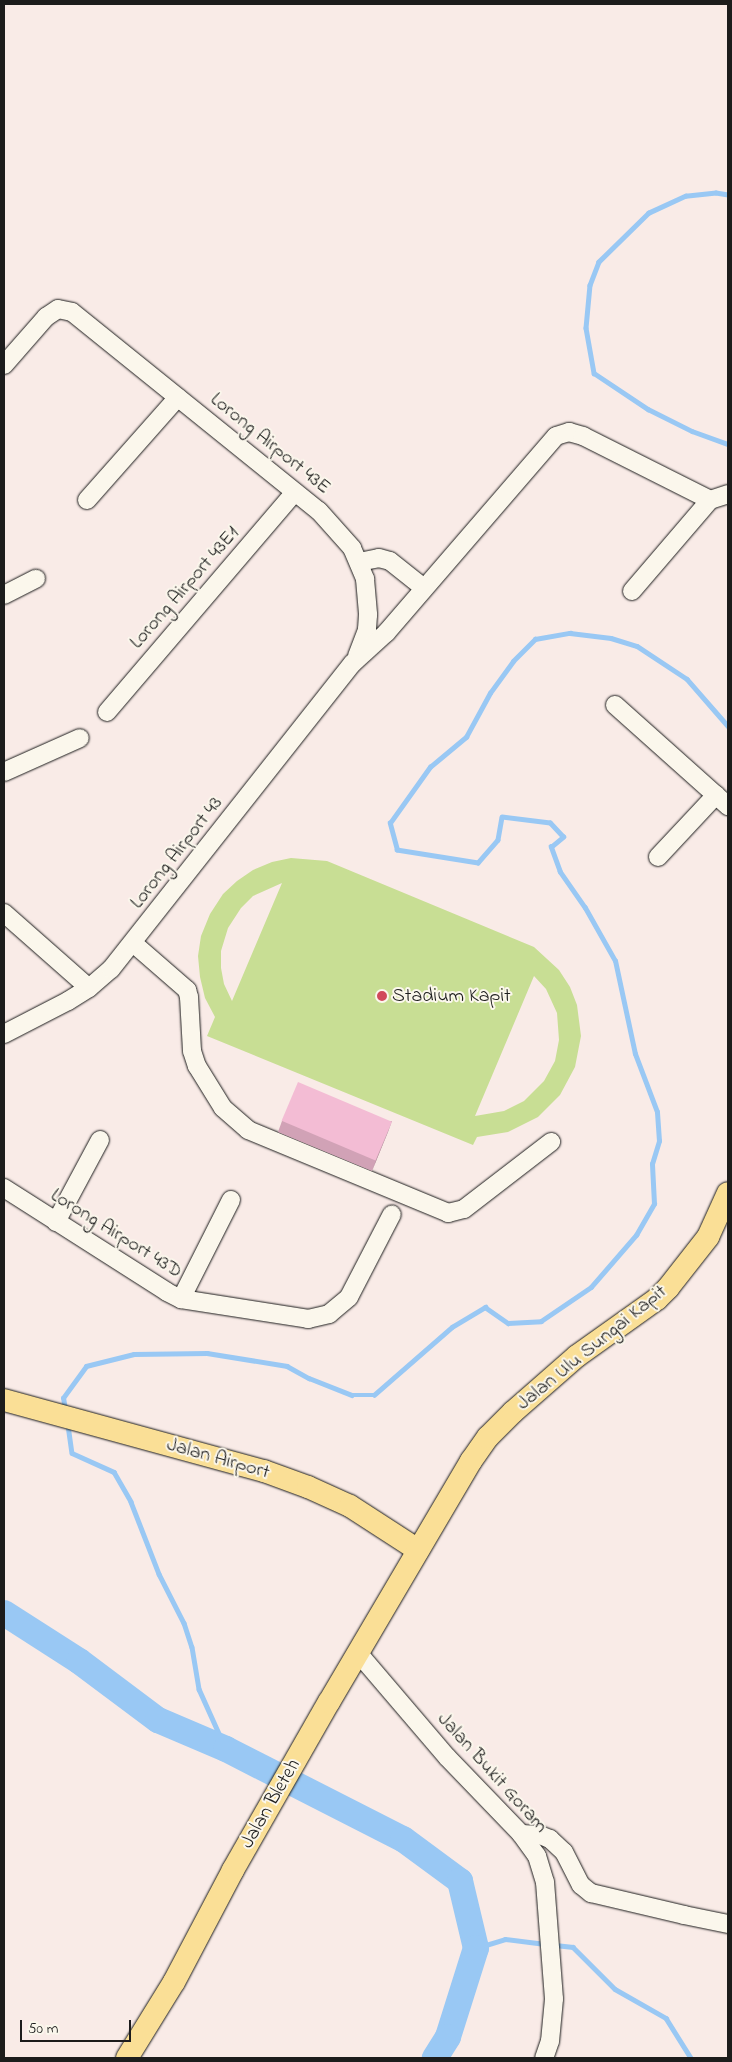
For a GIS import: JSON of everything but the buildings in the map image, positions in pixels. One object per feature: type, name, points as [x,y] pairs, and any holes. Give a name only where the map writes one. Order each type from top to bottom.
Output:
[{"type":"main road","name":"Jalan Ulu Sungai Kapit","points":[[418,1550],[471,1461],[488,1437],[513,1412],[577,1356],[657,1299],[668,1288],[708,1237],[728,1193]]},
{"type":"main road","name":"Jalan Airport","points":[[4,1400],[264,1471],[308,1487],[350,1506],[418,1550]]},
{"type":"main road","name":"Jalan Bleteh","points":[[127,2058],[174,1982],[233,1870],[418,1550]]},
{"type":"street","name":"Lorong Airport 43E","points":[[4,364],[46,316],[58,309],[72,312],[295,492],[331,523],[352,548],[365,579],[368,615],[361,648],[353,663]]},
{"type":"street","points":[[87,500],[178,397]]},
{"type":"street","points":[[353,663],[386,633],[547,446],[562,433],[569,432],[583,436],[710,500]]},
{"type":"street","name":"Lorong Airport 43E1","points":[[107,712],[295,492]]},
{"type":"street","points":[[632,591],[710,500],[728,494]]},
{"type":"street","points":[[359,562],[379,558],[390,561],[424,588]]},
{"type":"street","points":[[4,595],[36,579]]},
{"type":"street","name":"Lorong Airport 43","points":[[4,1034],[89,988],[111,969],[353,663]]},
{"type":"street","points":[[615,705],[722,801],[658,858]]},
{"type":"street","points":[[4,772],[80,738]]},
{"type":"street","points":[[4,913],[89,988]]},
{"type":"street","points":[[133,943],[187,990],[190,997],[192,1051],[197,1066],[223,1108],[248,1130],[448,1213],[464,1209],[551,1142]]},
{"type":"street","points":[[56,1222],[100,1140]]},
{"type":"street","name":"Lorong Airport 43D","points":[[4,1188],[167,1292],[181,1299],[308,1319],[329,1314],[350,1297],[392,1214]]},
{"type":"street","points":[[181,1299],[231,1200]]},
{"type":"street","name":"Jalan Bukit Goram","points":[[359,1654],[447,1757],[521,1834],[537,1856],[542,1868],[554,1999],[552,2032],[544,2058]]},
{"type":"street","points":[[521,1834],[550,1839],[564,1852],[581,1885],[591,1892],[684,1916],[728,1924]]},
{"type":"green space","points":[[291,858],[327,861],[534,947],[559,970],[570,987],[577,1005],[581,1036],[575,1067],[560,1095],[538,1117],[508,1132],[477,1137],[473,1145],[207,1036],[215,1017],[205,998],[200,977],[198,956],[201,936],[210,914],[223,894],[253,870],[272,862]],"holes":[[[282,883],[232,1001],[224,984],[221,968],[221,951],[228,928],[241,908],[253,896]],[[534,976],[546,989],[557,1013],[559,1040],[555,1061],[544,1081],[524,1101],[504,1111],[475,1116]]]},
{"type":"waterway","points":[[728,195],[716,193],[686,196],[649,213],[599,262],[590,285],[586,328],[594,373],[648,409],[692,431],[728,444]]},
{"type":"waterway","points":[[65,1410],[63,1398],[86,1366],[134,1354],[207,1353],[287,1366],[309,1378],[352,1395],[374,1395],[452,1327],[485,1307],[508,1323],[541,1321],[591,1287],[636,1235],[654,1204],[652,1164],[659,1141],[657,1112],[635,1054],[615,961],[585,908],[560,872],[551,847],[563,837],[550,823],[502,817],[498,840],[478,863],[397,850],[390,823],[430,767],[466,737],[490,693],[513,661],[535,639],[570,633],[611,638],[637,646],[687,679],[728,726]]},
{"type":"waterway","points":[[68,1425],[72,1453],[114,1472],[131,1502],[159,1574],[184,1623],[192,1647],[199,1689],[226,1749]]},
{"type":"waterway","points":[[4,1613],[79,1661],[158,1720],[226,1749],[403,1839],[460,1881],[476,1948],[448,2037],[435,2058]]},
{"type":"waterway","points":[[476,1948],[505,1939],[545,1944]]},
{"type":"waterway","points":[[555,1945],[573,1947],[615,1989],[666,2018],[691,2058]]},
{"type":"place","name":"Stadium Kapit","points":[[382,996]]}]
